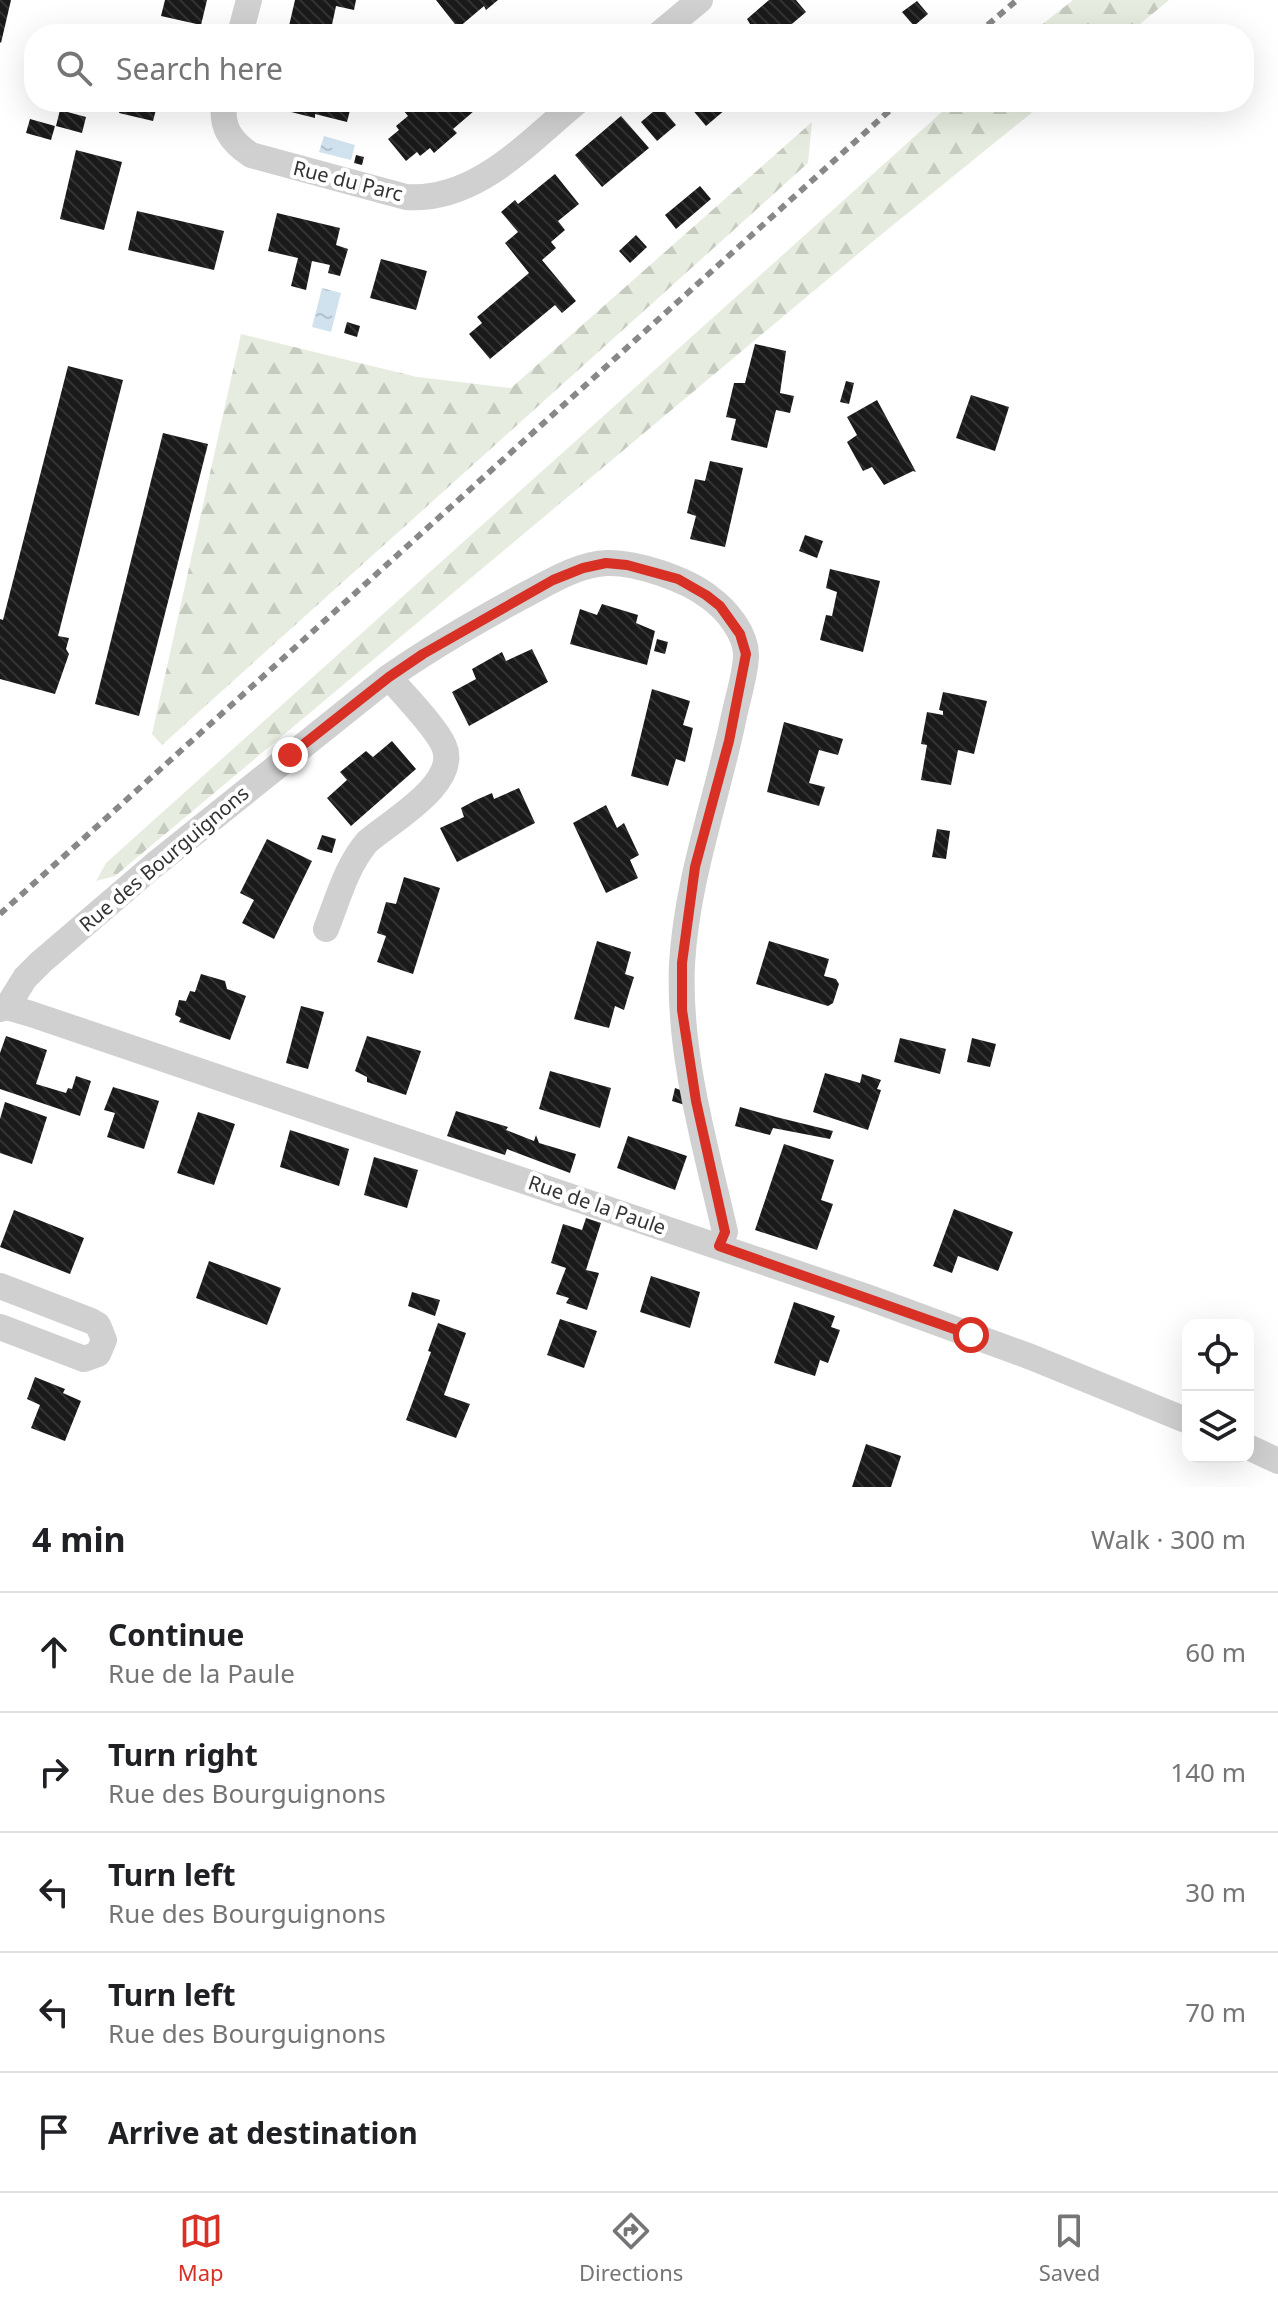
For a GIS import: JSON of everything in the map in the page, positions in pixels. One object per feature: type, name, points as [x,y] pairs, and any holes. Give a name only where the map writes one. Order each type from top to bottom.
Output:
[{"type":"street","points":[[243,24],[249,0]]},
{"type":"street","points":[[671,24],[700,0]]},
{"type":"street","name":"Rue du Parc","points":[[224,112],[225,127],[231,140],[251,155],[406,197],[422,198],[441,196],[490,174],[565,112]]},
{"type":"street","name":"Rue des Bourguignons","points":[[4,1008],[25,978],[41,962],[165,856],[389,677],[478,621],[553,580],[583,568],[606,563],[627,565],[678,579],[720,606],[740,634],[746,654],[729,741],[695,867],[682,963],[682,1010],[687,1052],[725,1232],[719,1246]]},
{"type":"street","points":[[326,929],[359,852],[441,781],[446,770],[443,742],[389,677]]},
{"type":"street","name":"Rue de la Paule","points":[[4,1008],[719,1246],[1031,1357],[1182,1419]]},
{"type":"street","points":[[0,1286],[91,1321],[98,1325],[104,1340],[98,1354],[84,1359],[0,1327]]},
{"type":"street","points":[[1254,1450],[1278,1461]]},
{"type":"green space","points":[[1073,0],[1169,0],[1140,24],[1043,24]]},
{"type":"green space","points":[[942,112],[1033,112],[877,238],[115,876],[96,881],[106,863]]},
{"type":"green space","points":[[812,122],[808,163],[162,745],[152,734],[241,334],[417,377],[511,388]]},
{"type":"water","points":[[324,136],[355,145],[351,160],[319,152]]},
{"type":"water","points":[[322,288],[341,293],[331,332],[312,327]]},
{"type":"building","points":[[0,0],[11,0],[1,43],[0,42]]},
{"type":"building","points":[[165,0],[207,0],[201,24],[161,16]]},
{"type":"building","points":[[295,0],[356,0],[354,10],[336,6],[332,24],[289,24]]},
{"type":"building","points":[[436,0],[498,0],[486,10],[484,6],[463,24],[455,24]]},
{"type":"building","points":[[769,0],[796,0],[806,12],[792,24],[750,24],[747,19]]},
{"type":"building","points":[[917,1],[928,14],[912,24],[902,12]]},
{"type":"building","points":[[60,112],[86,117],[82,133],[56,126]]},
{"type":"building","points":[[119,112],[155,112],[153,121]]},
{"type":"building","points":[[291,112],[350,112],[347,122],[315,114],[315,118]]},
{"type":"building","points":[[405,112],[473,112],[453,129],[457,133],[434,153],[430,148],[420,156],[417,152],[406,161],[388,139],[399,130],[396,126],[408,116]]},
{"type":"building","points":[[653,112],[665,112],[676,125],[657,141],[641,122]]},
{"type":"building","points":[[694,112],[722,112],[706,126]]},
{"type":"building","points":[[621,116],[649,148],[602,187],[575,155]]},
{"type":"building","points":[[30,119],[55,126],[51,140],[26,133]]},
{"type":"building","points":[[76,150],[122,162],[104,230],[60,219]]},
{"type":"building","points":[[356,155],[364,157],[362,165],[354,163]]},
{"type":"building","points":[[555,174],[579,204],[558,221],[565,230],[551,242],[556,248],[542,260],[576,301],[562,313],[555,305],[490,359],[469,334],[482,323],[477,317],[529,273],[505,243],[518,232],[501,212],[515,200],[518,204]]},
{"type":"building","points":[[700,186],[711,199],[676,229],[665,215]]},
{"type":"building","points":[[137,211],[224,231],[214,270],[128,250]]},
{"type":"building","points":[[277,213],[340,228],[336,245],[348,249],[340,276],[328,273],[330,265],[312,261],[306,290],[291,286],[298,258],[268,251]]},
{"type":"building","points":[[636,235],[647,247],[630,263],[619,251]]},
{"type":"building","points":[[381,259],[427,271],[416,310],[370,298]]},
{"type":"building","points":[[347,322],[360,326],[357,337],[344,333]]},
{"type":"building","points":[[755,344],[786,351],[780,393],[794,396],[790,413],[776,410],[767,448],[731,440],[736,419],[726,417],[734,383],[745,383]]},
{"type":"building","points":[[68,366],[123,380],[58,636],[69,638],[66,649],[69,654],[55,694],[0,679],[0,619],[3,620]]},
{"type":"building","points":[[846,381],[854,383],[849,404],[840,402]]},
{"type":"building","points":[[971,395],[1009,407],[995,451],[956,438]]},
{"type":"building","points":[[877,400],[916,472],[884,485],[872,467],[863,471],[847,442],[857,435],[847,417]]},
{"type":"building","points":[[163,433],[208,444],[139,716],[95,704]]},
{"type":"building","points":[[710,461],[743,468],[725,547],[690,539],[696,516],[687,513],[695,479],[705,481]]},
{"type":"building","points":[[805,535],[823,541],[817,558],[799,551]]},
{"type":"building","points":[[830,569],[880,581],[863,652],[820,640],[826,615],[832,616],[837,592],[826,588]]},
{"type":"building","points":[[602,604],[638,615],[636,623],[655,631],[647,665],[570,644],[580,609],[597,615]]},
{"type":"building","points":[[657,639],[668,642],[665,654],[654,651]]},
{"type":"building","points":[[532,649],[548,682],[469,726],[452,692],[476,679],[472,669],[502,652],[506,661]]},
{"type":"building","points":[[652,689],[690,701],[683,725],[693,728],[685,762],[676,759],[668,786],[631,776]]},
{"type":"building","points":[[943,692],[987,701],[974,754],[958,750],[951,785],[921,780],[927,745],[921,744],[927,712],[943,715],[943,711],[939,710]]},
{"type":"building","points":[[784,722],[843,739],[838,755],[819,750],[809,783],[825,787],[819,806],[767,792]]},
{"type":"building","points":[[392,741],[416,769],[351,826],[327,798],[347,780],[340,772],[366,751],[373,757]]},
{"type":"building","points":[[519,788],[535,823],[457,862],[440,828],[464,817],[461,808],[476,800],[492,793],[494,799]]},
{"type":"building","points":[[606,805],[617,828],[624,823],[639,855],[630,860],[638,878],[606,893],[573,823]]},
{"type":"building","points":[[937,829],[950,831],[946,859],[932,857]]},
{"type":"building","points":[[322,835],[336,839],[332,853],[317,849]]},
{"type":"building","points":[[267,839],[312,861],[274,939],[242,923],[254,900],[240,893]]},
{"type":"building","points":[[404,877],[440,888],[413,974],[377,962],[386,936],[377,933],[386,902],[396,904]]},
{"type":"building","points":[[597,941],[631,952],[625,974],[634,977],[624,1010],[615,1006],[609,1028],[574,1019]]},
{"type":"building","points":[[769,941],[829,959],[824,976],[836,979],[839,984],[833,1003],[828,1006],[756,984]]},
{"type":"building","points":[[201,974],[225,981],[227,989],[246,996],[230,1040],[179,1022],[181,1018],[175,1015],[179,1000],[186,1001],[190,991],[195,992]]},
{"type":"building","points":[[301,1006],[324,1012],[308,1069],[286,1063]]},
{"type":"building","points":[[6,1036],[47,1050],[36,1084],[66,1093],[68,1088],[72,1089],[76,1076],[91,1081],[80,1116],[0,1089],[0,1053]]},
{"type":"building","points":[[367,1036],[421,1051],[406,1095],[367,1082],[367,1077],[355,1071]]},
{"type":"building","points":[[900,1038],[946,1049],[940,1074],[894,1062]]},
{"type":"building","points":[[972,1038],[996,1044],[990,1067],[967,1062]]},
{"type":"building","points":[[550,1071],[611,1088],[600,1128],[539,1109]]},
{"type":"building","points":[[825,1073],[860,1083],[862,1074],[881,1080],[877,1089],[881,1090],[868,1130],[813,1112]]},
{"type":"building","points":[[113,1087],[159,1101],[144,1149],[107,1137],[115,1113],[104,1110]]},
{"type":"building","points":[[675,1088],[683,1091],[685,1105],[672,1101]]},
{"type":"building","points":[[5,1102],[47,1117],[32,1164],[0,1153],[0,1119]]},
{"type":"building","points":[[740,1107],[833,1131],[830,1139],[773,1128],[770,1135],[735,1126]]},
{"type":"building","points":[[456,1111],[508,1127],[506,1130],[534,1141],[536,1135],[539,1143],[576,1154],[570,1173],[507,1149],[505,1155],[447,1136]]},
{"type":"building","points":[[198,1112],[235,1124],[214,1185],[177,1173]]},
{"type":"building","points":[[290,1130],[349,1149],[339,1186],[280,1167]]},
{"type":"building","points":[[628,1136],[687,1156],[675,1190],[617,1168]]},
{"type":"building","points":[[784,1144],[834,1160],[821,1200],[833,1204],[817,1250],[755,1230]]},
{"type":"building","points":[[374,1157],[418,1170],[407,1208],[364,1195]]},
{"type":"building","points":[[954,1209],[1013,1232],[998,1271],[958,1256],[952,1273],[933,1266]]},
{"type":"building","points":[[14,1210],[84,1238],[70,1274],[0,1247]]},
{"type":"building","points":[[586,1218],[601,1223],[586,1270],[599,1273],[587,1310],[566,1303],[569,1298],[556,1294],[566,1268],[551,1263],[563,1224],[582,1230]]},
{"type":"building","points":[[209,1261],[281,1288],[267,1325],[196,1298]]},
{"type":"building","points":[[651,1276],[700,1292],[690,1328],[640,1312]]},
{"type":"building","points":[[412,1292],[440,1300],[435,1316],[408,1306]]},
{"type":"building","points":[[794,1302],[835,1316],[831,1327],[840,1330],[828,1363],[820,1360],[815,1376],[774,1363]]},
{"type":"building","points":[[560,1319],[597,1331],[584,1368],[547,1355]]},
{"type":"building","points":[[438,1323],[466,1333],[444,1395],[470,1404],[456,1438],[406,1420],[431,1352],[428,1351]]},
{"type":"building","points":[[35,1377],[65,1389],[63,1393],[81,1401],[65,1441],[31,1428],[40,1405],[27,1399]]},
{"type":"building","points":[[866,1444],[901,1456],[891,1487],[852,1487]]},
{"type":"railway","points":[[989,24],[1017,0]]},
{"type":"railway","points":[[0,914],[888,112]]},
{"type":"route","points":[[290,755],[423,654],[553,580],[583,568],[606,563],[627,565],[678,579],[720,606],[740,634],[746,654],[729,741],[695,867],[682,963],[682,1010],[687,1052],[725,1232],[719,1246],[971,1335]]}]
